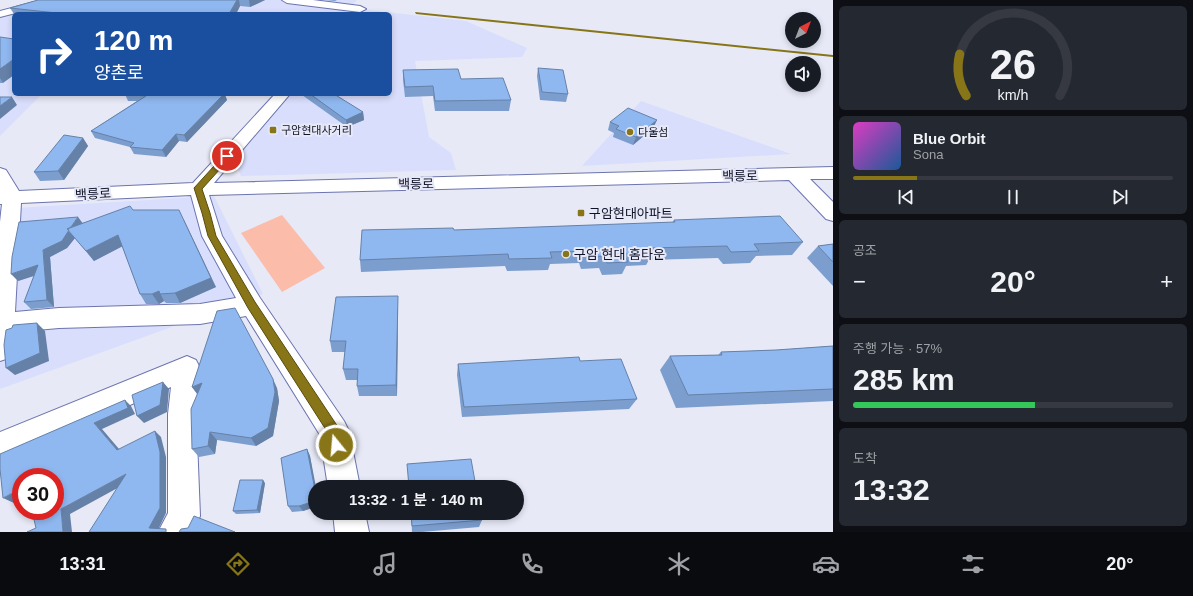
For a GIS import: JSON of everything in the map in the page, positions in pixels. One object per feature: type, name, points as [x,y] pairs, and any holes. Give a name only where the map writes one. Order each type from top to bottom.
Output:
[{"type":"street","points":[[0,14],[55,0]]},
{"type":"street","points":[[287,0],[358,12],[368,0]]},
{"type":"street","points":[[281,96],[198,188],[212,236],[252,305],[334,432],[343,480]]},
{"type":"street","name":"백릉로","points":[[6,198],[198,188],[833,173]]},
{"type":"street","points":[[0,174],[8,185],[6,198],[0,350]]},
{"type":"street","points":[[795,175],[833,214]]},
{"type":"street","points":[[2,323],[59,318],[200,314],[252,305]]},
{"type":"street","points":[[0,447],[187,368],[182,414],[184,516],[175,532]]},
{"type":"street","points":[[350,520],[352,532]]},
{"type":"shaded area","points":[[61,0],[357,0],[345,12],[15,12]]},
{"type":"shaded area","points":[[367,10],[385,12],[365,12]]},
{"type":"shaded area","points":[[12,13],[12,96],[40,96],[0,136],[0,16]]},
{"type":"shaded area","points":[[392,13],[466,21],[527,48],[522,57],[415,61],[429,137],[451,153],[456,170],[241,176],[234,160],[290,96],[392,96]]},
{"type":"shaded area","points":[[641,101],[791,154],[582,166]]},
{"type":"shaded area","points":[[214,196],[263,294],[0,389],[0,209]]},
{"type":"shaded area","points":[[282,215],[325,268],[282,292],[241,233]]},
{"type":"building","points":[[38,0],[237,0],[230,12],[47,12],[10,8]]},
{"type":"building","points":[[0,37],[12,39],[12,60],[0,69]]},
{"type":"building","points":[[538,68],[563,70],[568,94],[542,92]]},
{"type":"building","points":[[458,69],[461,79],[503,78],[511,100],[435,101],[433,86],[405,87],[403,70]]},
{"type":"building","points":[[146,96],[222,96],[184,135],[176,134],[162,150],[130,147],[134,143],[91,131]]},
{"type":"building","points":[[313,96],[337,96],[363,112],[346,120]]},
{"type":"building","points":[[0,97],[12,97],[0,106]]},
{"type":"building","points":[[628,108],[657,120],[636,137],[616,129],[619,126],[610,122]]},
{"type":"building","points":[[64,135],[83,138],[58,171],[34,172]]},
{"type":"building","points":[[130,206],[133,210],[179,210],[211,278],[175,293],[160,294],[159,291],[152,294],[140,294],[118,235],[86,251],[67,229]]},
{"type":"building","points":[[780,216],[803,242],[754,244],[759,251],[731,252],[727,246],[650,248],[653,253],[624,254],[628,262],[607,263],[604,256],[586,257],[584,251],[550,252],[552,258],[509,259],[508,254],[360,260],[362,230],[453,228],[454,230],[675,222],[674,220]]},
{"type":"building","points":[[78,217],[71,227],[67,229],[69,230],[62,241],[43,250],[47,300],[24,302],[38,265],[11,274],[12,257],[19,222]]},
{"type":"building","points":[[833,244],[833,262],[818,246]]},
{"type":"building","points":[[398,296],[396,385],[357,386],[358,369],[343,369],[346,341],[330,341],[336,297]]},
{"type":"building","points":[[235,308],[273,379],[275,392],[268,428],[251,438],[210,432],[208,446],[192,449],[191,409],[202,383],[192,387],[217,311]]},
{"type":"building","points":[[37,323],[40,353],[6,368],[4,345],[6,330],[12,328],[13,325]]},
{"type":"building","points":[[833,346],[833,389],[688,395],[670,356],[722,355],[721,352]]},
{"type":"building","points":[[579,357],[580,361],[621,359],[637,399],[464,407],[458,364]]},
{"type":"building","points":[[163,382],[160,405],[137,416],[132,395]]},
{"type":"building","points":[[125,400],[128,408],[94,423],[117,450],[155,431],[160,452],[160,508],[149,528],[166,529],[166,532],[89,532],[126,474],[64,507],[64,468],[12,468],[12,494],[3,498],[0,454]]},
{"type":"building","points":[[307,449],[313,480],[308,480],[308,503],[299,506],[288,506],[281,458]]},
{"type":"building","points":[[471,459],[475,480],[408,480],[407,464]]},
{"type":"building","points":[[240,480],[263,480],[257,510],[233,511]]},
{"type":"building","points":[[194,516],[235,532],[179,532],[181,529],[188,528]]},
{"type":"building","points":[[34,520],[62,520],[63,532],[27,532],[36,528]]},
{"type":"building","points":[[412,520],[482,520],[412,526]]},
{"type":"waterway","points":[[416,13],[833,56]]},
{"type":"place","name":"구암현대사거리","points":[[273,130]]},
{"type":"place","name":"다울섬","points":[[630,132]]},
{"type":"place","name":"구암현대아파트","points":[[581,213]]},
{"type":"place","name":"구암 현대 홈타운","points":[[566,254]]},
{"type":"route","points":[[227,156],[198,188],[212,236],[252,305],[334,432],[336,445]]}]
